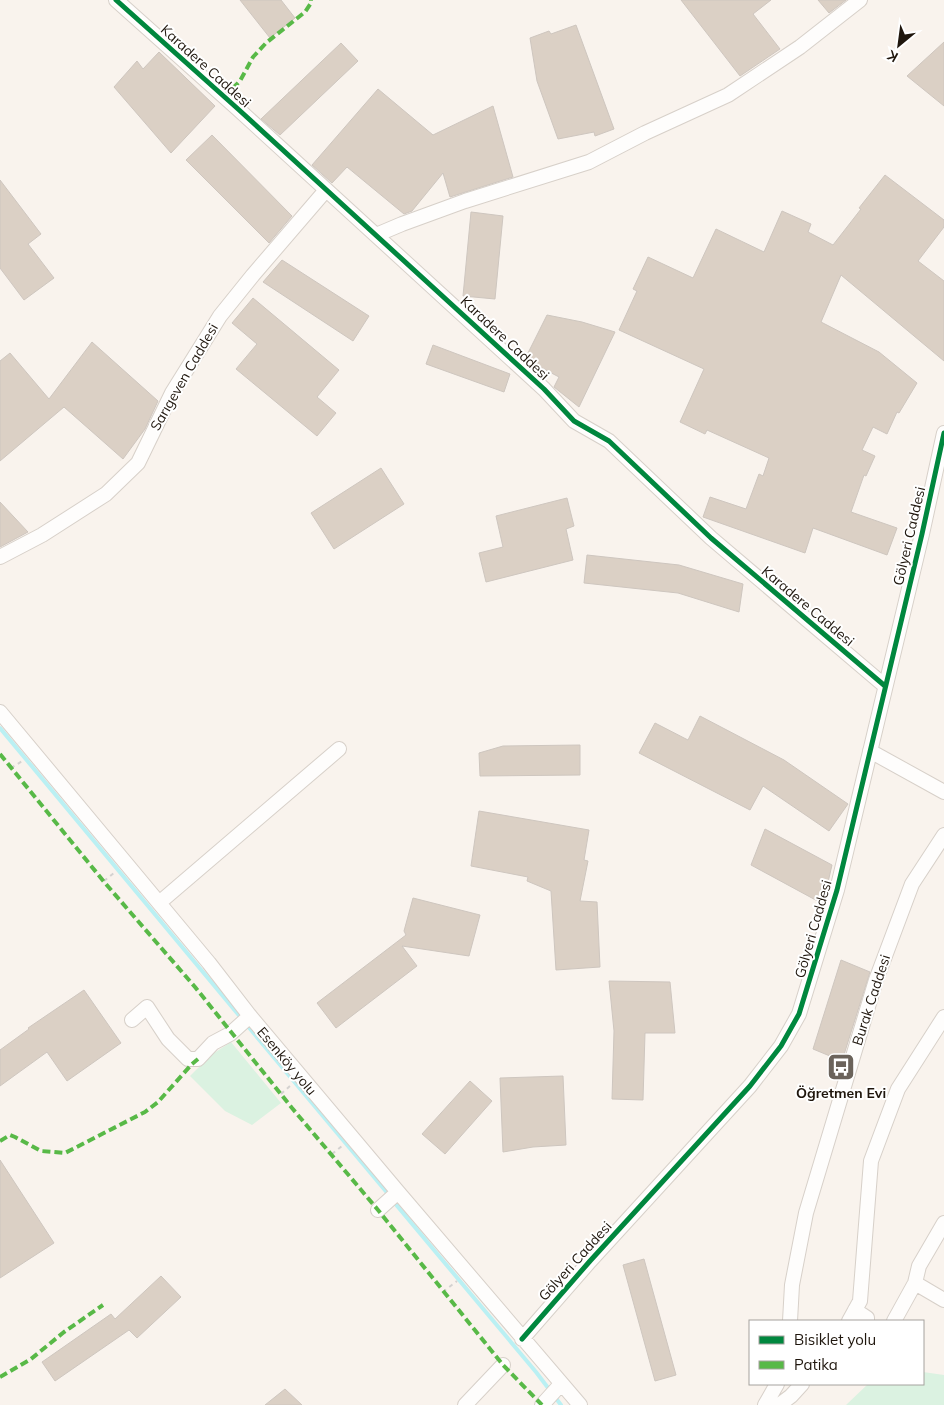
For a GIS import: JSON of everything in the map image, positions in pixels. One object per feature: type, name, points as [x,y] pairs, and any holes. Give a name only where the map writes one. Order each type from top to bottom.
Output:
[{"type":"street","name":"Karadere Caddesi","points":[[116,0],[224,96],[544,389],[574,422],[609,441],[711,538],[885,686]]},
{"type":"street","points":[[376,235],[465,201],[589,162],[645,133],[728,95],[800,47],[860,0]]},
{"type":"street","name":"Sarıgeven Caddesi","points":[[0,557],[42,535],[106,494],[138,463],[172,393],[220,316],[253,274],[326,190]]},
{"type":"street","name":"Gölyeri Caddesi","points":[[522,1338],[750,1086],[781,1046],[799,1014],[837,890],[922,534],[944,433]]},
{"type":"street","name":"Esenköy yolu","points":[[0,712],[209,963],[246,1020],[389,1200],[522,1338],[552,1394],[580,1405]]},
{"type":"street","points":[[159,903],[339,749]]},
{"type":"street","points":[[870,751],[944,792]]},
{"type":"street","name":"Burak Caddesi","points":[[790,1320],[792,1285],[806,1213],[876,980],[912,884],[944,835]]},
{"type":"street","points":[[132,1020],[147,1007],[168,1039],[188,1059],[198,1059],[213,1043],[230,1034],[246,1020]]},
{"type":"street","points":[[867,1320],[867,1318],[852,1316],[860,1301],[871,1161],[898,1088],[944,1016]]},
{"type":"street","points":[[895,1320],[915,1282],[919,1266],[944,1223]]},
{"type":"street","points":[[915,1282],[944,1300]]},
{"type":"street","points":[[466,1405],[502,1365]]},
{"type":"street","points":[[765,1405],[776,1385]]},
{"type":"street","points":[[779,1405],[801,1385]]},
{"type":"path","points":[[11,768],[21,762]]},
{"type":"path","points":[[104,881],[114,873]]},
{"type":"path","points":[[281,1094],[290,1086]]},
{"type":"path","points":[[332,1154],[341,1147]]},
{"type":"path","points":[[443,1292],[454,1283]]},
{"type":"green space","points":[[231,1042],[281,1103],[252,1125],[225,1111],[190,1076],[211,1055]]},
{"type":"green space","points":[[924,1372],[944,1375],[944,1405],[846,1405],[867,1385],[924,1385]]},
{"type":"building","points":[[240,0],[281,0],[295,18],[270,38]]},
{"type":"building","points":[[681,0],[771,0],[753,14],[780,49],[740,76]]},
{"type":"building","points":[[818,0],[846,0],[829,13]]},
{"type":"building","points":[[576,25],[614,129],[595,136],[594,132],[558,139],[537,81],[530,38],[549,31],[551,34]]},
{"type":"building","points":[[944,42],[944,106],[907,76]]},
{"type":"building","points":[[341,43],[358,61],[280,135],[261,119]]},
{"type":"building","points":[[159,52],[215,106],[171,153],[114,87],[137,61],[143,69]]},
{"type":"building","points":[[378,89],[433,135],[493,106],[513,177],[450,197],[443,173],[412,211],[404,214],[347,167],[332,183],[312,165]]},
{"type":"building","points":[[212,135],[292,216],[269,243],[186,160]]},
{"type":"building","points":[[885,175],[944,220],[944,227],[918,261],[944,281],[944,361],[841,275],[821,322],[879,352],[917,383],[899,413],[897,412],[887,434],[873,427],[862,450],[875,456],[866,476],[864,475],[851,512],[897,528],[887,555],[813,528],[805,553],[703,517],[710,497],[746,509],[759,474],[763,476],[769,458],[707,430],[705,434],[680,422],[704,369],[619,330],[637,291],[633,289],[648,257],[693,278],[716,229],[764,252],[782,211],[811,224],[808,232],[833,245]]},
{"type":"building","points":[[0,180],[41,234],[28,244],[54,278],[24,300],[0,268]]},
{"type":"building","points":[[471,212],[503,216],[495,299],[463,296]]},
{"type":"building","points":[[282,260],[369,316],[353,341],[263,282]]},
{"type":"building","points":[[253,298],[339,370],[317,397],[336,413],[317,436],[236,369],[257,344],[232,323]]},
{"type":"building","points":[[547,315],[582,322],[615,332],[579,407],[554,387],[559,377],[525,359]]},
{"type":"building","points":[[92,342],[158,401],[145,429],[123,459],[64,407],[0,461],[0,361],[10,353],[49,399]]},
{"type":"building","points":[[433,345],[510,374],[504,392],[426,364]]},
{"type":"building","points":[[381,468],[404,504],[334,549],[311,513]]},
{"type":"building","points":[[567,498],[574,526],[566,529],[573,560],[486,582],[479,553],[503,547],[496,516]]},
{"type":"building","points":[[0,502],[28,532],[0,547]]},
{"type":"building","points":[[587,555],[679,565],[743,584],[739,612],[678,593],[584,583]]},
{"type":"building","points":[[700,716],[784,760],[848,804],[829,831],[763,786],[750,810],[639,753],[655,723],[688,740]]},
{"type":"building","points":[[580,745],[580,775],[480,776],[479,753],[503,746]]},
{"type":"building","points":[[479,811],[589,830],[584,860],[588,861],[580,901],[597,902],[600,967],[556,970],[551,891],[527,881],[528,877],[471,866]]},
{"type":"building","points":[[765,829],[832,865],[823,904],[751,865]]},
{"type":"building","points":[[413,898],[480,915],[469,956],[402,946],[417,966],[336,1028],[317,1003],[406,935],[404,931]]},
{"type":"building","points":[[841,960],[870,972],[842,1061],[813,1049]]},
{"type":"building","points":[[609,981],[670,982],[675,1033],[645,1033],[643,1100],[612,1099],[614,1031]]},
{"type":"building","points":[[84,990],[121,1043],[67,1081],[47,1052],[0,1086],[0,1050],[28,1028]]},
{"type":"building","points":[[563,1076],[566,1145],[533,1147],[503,1152],[500,1078]]},
{"type":"building","points":[[470,1081],[492,1101],[445,1154],[422,1134]]},
{"type":"building","points":[[0,1160],[54,1243],[0,1278]]},
{"type":"building","points":[[644,1259],[676,1375],[655,1381],[623,1265]]},
{"type":"building","points":[[161,1276],[181,1297],[137,1338],[129,1330],[55,1381],[42,1362],[111,1314],[115,1319]]},
{"type":"building","points":[[285,1389],[302,1405],[265,1405]]},
{"type":"waterway","points":[[0,728],[242,1019]]},
{"type":"waterway","points":[[246,1024],[389,1195]]},
{"type":"waterway","points":[[393,1201],[536,1372],[561,1405]]},
{"type":"marked path","points":[[224,97],[240,81],[253,57],[266,43],[305,12],[311,0]]},
{"type":"marked path","points":[[0,754],[105,883],[195,987],[503,1365],[542,1405]]},
{"type":"marked path","points":[[0,1141],[10,1135],[41,1151],[65,1153],[145,1112],[158,1102],[198,1059]]},
{"type":"marked path","points":[[0,1377],[31,1359],[64,1332],[103,1305]]},
{"type":"cycle path","points":[[116,0],[544,389],[574,421],[609,441],[711,538],[885,686]]},
{"type":"cycle path","points":[[522,1339],[590,1261],[750,1086],[781,1046],[799,1014],[837,890],[922,534],[944,433]]},
{"type":"place","name":"Öğretmen Evi","points":[[841,1067]]}]
